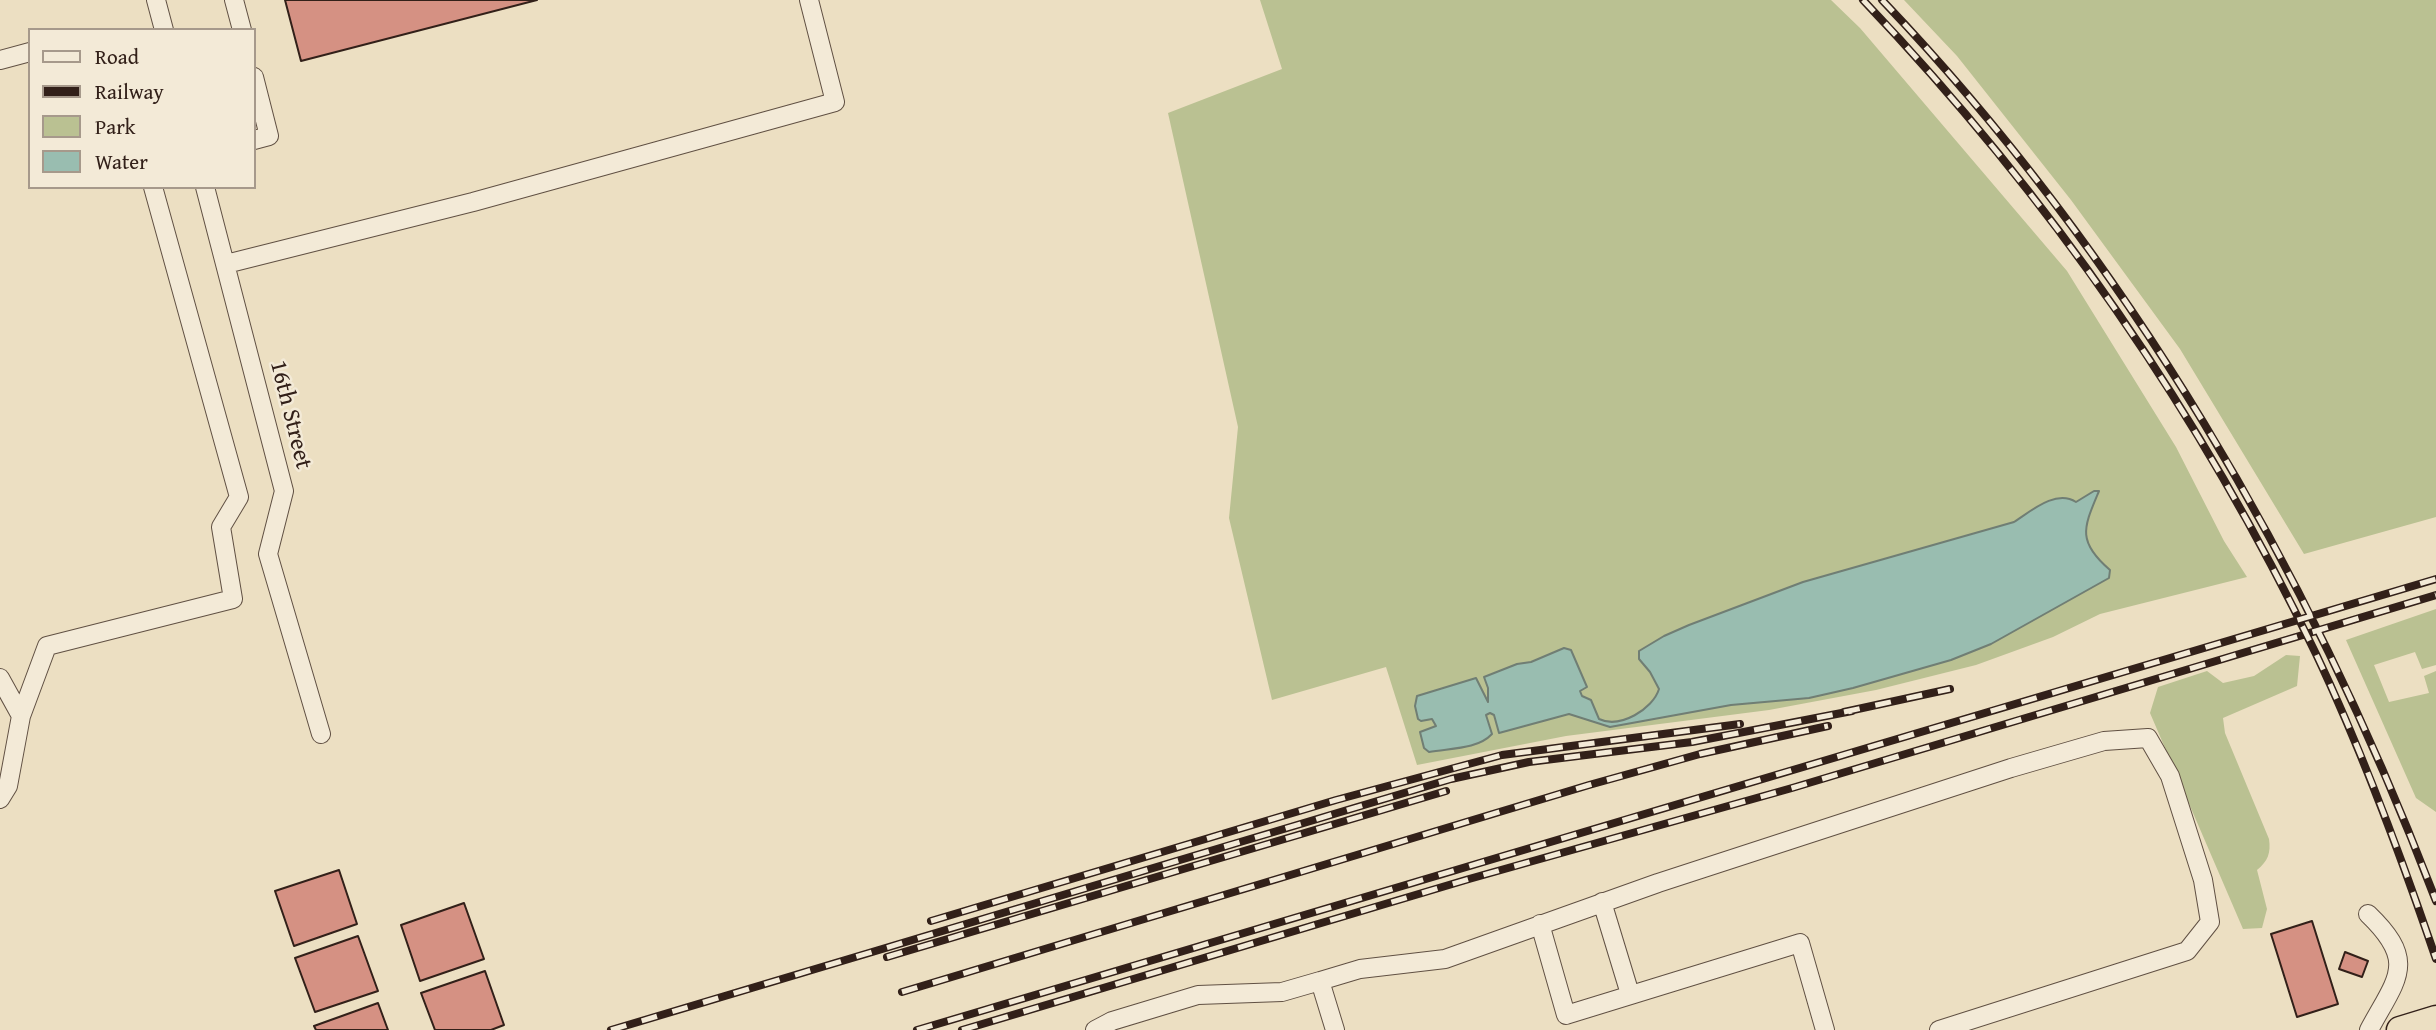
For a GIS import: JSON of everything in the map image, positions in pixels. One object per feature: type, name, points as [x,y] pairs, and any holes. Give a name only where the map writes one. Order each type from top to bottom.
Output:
[{"type":"highway","points":[[2405,1029],[2436,1019]]},
{"type":"street","points":[[156,0],[163,28]]},
{"type":"street","points":[[234,0],[241,28]]},
{"type":"street","points":[[226,264],[472,202],[835,102],[808,0]]},
{"type":"street","points":[[0,60],[28,53]]},
{"type":"street","points":[[256,85],[269,136],[256,139]]},
{"type":"street","points":[[0,799],[8,786],[21,716],[47,646],[233,599],[221,527],[239,497],[154,189]]},
{"type":"street","name":"16th Street","points":[[206,189],[284,491],[268,554],[321,734]]},
{"type":"street","points":[[0,678],[21,716]]},
{"type":"street","points":[[1095,1030],[1112,1021],[1198,995],[1282,992],[1360,968],[1445,959],[1602,902],[2011,768],[2104,741],[2148,738],[2170,776],[2203,880],[2210,922],[2187,951],[1939,1030]]},
{"type":"street","points":[[1602,902],[1630,994]]},
{"type":"street","points":[[2368,914],[2390,937],[2400,965],[2396,981],[2369,1030]]},
{"type":"street","points":[[1540,924],[1566,1015],[1800,943],[1825,1030]]},
{"type":"street","points":[[1320,981],[1335,1030]]},
{"type":"green space","points":[[1260,0],[1831,0],[1860,28],[2067,271],[2176,447],[2224,541],[2247,577],[2100,614],[2053,637],[1976,665],[1876,690],[1769,710],[1566,736],[1417,765],[1386,667],[1272,700],[1229,518],[1238,427],[1168,113],[1282,69]]},
{"type":"green space","points":[[1904,0],[2436,0],[2436,517],[2304,554],[2180,349],[2071,200],[1957,56]]},
{"type":"green space","points":[[2436,609],[2436,665],[2422,669],[2415,652],[2374,665],[2389,702],[2429,693],[2424,676],[2436,671],[2436,812],[2416,798],[2346,640]]},
{"type":"green space","points":[[2286,655],[2300,656],[2297,686],[2223,718],[2225,733],[2270,844],[2268,856],[2257,870],[2267,909],[2262,928],[2243,929],[2150,713],[2158,687],[2207,671],[2223,683],[2254,676]]},
{"type":"water","points":[[2094,491],[2099,491],[2086,533],[2092,550],[2110,570],[2109,578],[1991,644],[1951,660],[1809,698],[1731,705],[1610,727],[1569,714],[1499,733],[1494,715],[1490,713],[1486,715],[1492,734],[1479,743],[1429,752],[1424,748],[1420,732],[1436,726],[1432,719],[1418,719],[1415,706],[1417,696],[1476,678],[1488,702],[1488,688],[1484,677],[1564,648],[1571,650],[1587,687],[1580,691],[1582,696],[1591,700],[1599,719],[1626,719],[1643,710],[1656,696],[1659,689],[1639,659],[1639,651],[1664,636],[1803,582],[2014,522],[2044,503],[2060,498],[2076,502]]},
{"type":"building","points":[[285,0],[537,0],[301,61]]},
{"type":"building","points":[[339,870],[357,924],[294,946],[275,891]]},
{"type":"building","points":[[464,903],[484,959],[420,981],[401,925]]},
{"type":"building","points":[[2312,921],[2338,1004],[2297,1017],[2271,934]]},
{"type":"building","points":[[358,936],[378,991],[315,1012],[295,958]]},
{"type":"building","points":[[2345,952],[2368,961],[2362,977],[2339,969]]},
{"type":"building","points":[[485,971],[504,1025],[491,1030],[435,1030],[421,993]]},
{"type":"building","points":[[378,1003],[388,1030],[316,1030],[314,1026]]},
{"type":"railway","points":[[1863,0],[1931,74],[2057,228],[2171,392],[2223,478],[2271,565],[2350,729],[2436,959]]},
{"type":"railway","points":[[1882,0],[1971,99],[2054,203],[2132,311],[2204,423],[2270,538],[2331,657],[2386,778],[2436,901]]},
{"type":"railway","points":[[917,1030],[2436,579]]},
{"type":"railway","points":[[962,1030],[1469,879],[1792,788],[2436,595]]},
{"type":"railway","points":[[1844,712],[1950,689]]},
{"type":"railway","points":[[611,1030],[1451,779],[1529,762],[1692,742],[1852,711]]},
{"type":"railway","points":[[931,921],[1336,800],[1502,755],[1740,724]]},
{"type":"railway","points":[[902,992],[1589,785],[1700,754],[1828,726]]},
{"type":"railway","points":[[887,957],[1446,791]]}]
